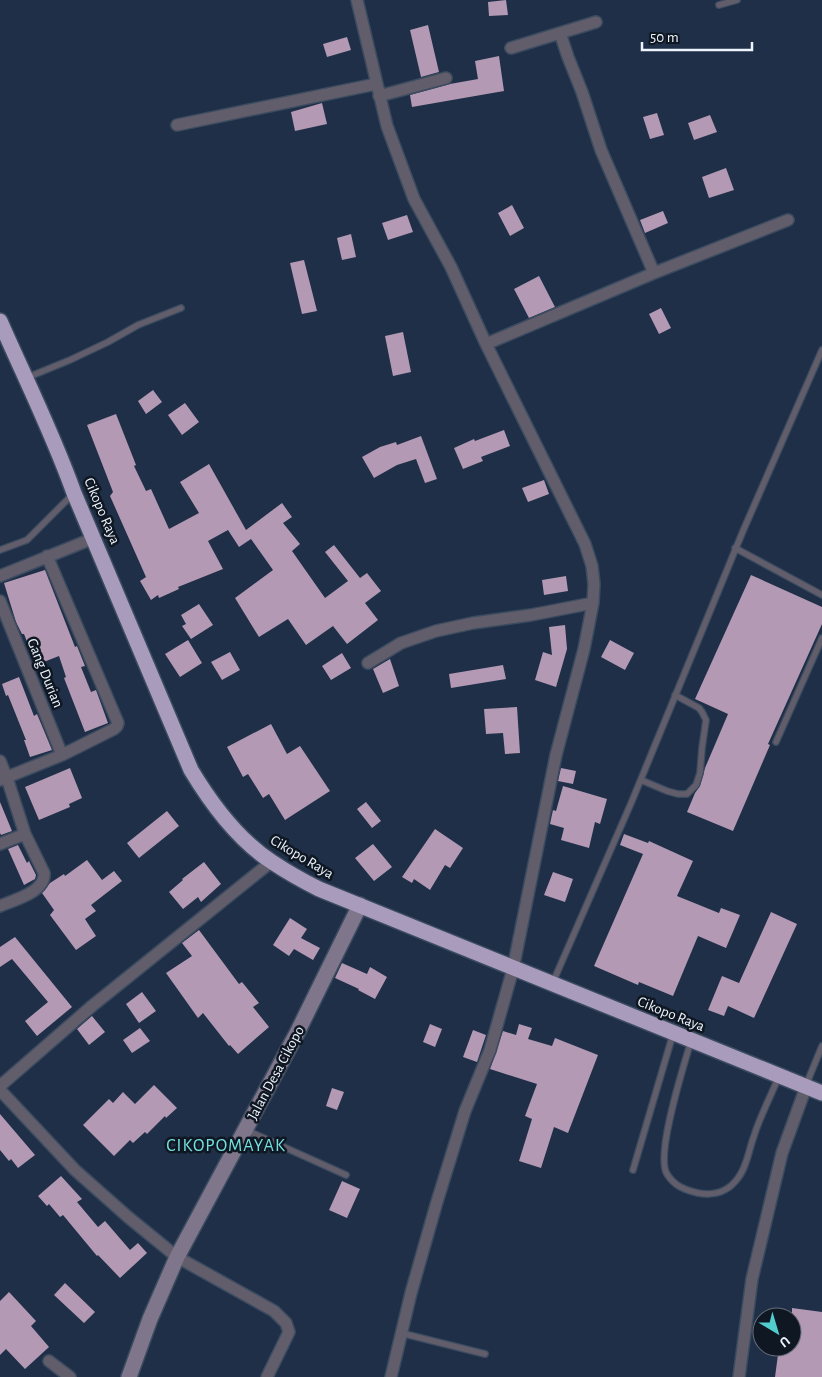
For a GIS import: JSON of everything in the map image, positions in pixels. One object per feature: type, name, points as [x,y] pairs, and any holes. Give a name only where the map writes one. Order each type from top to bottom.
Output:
[{"type":"highway","name":"Cikopo Raya","points":[[0,321],[59,451],[74,493],[191,770],[202,789],[250,846],[271,862],[319,889],[512,969],[822,1093]]},
{"type":"main road","name":"Jalan Desa Cikopo","points":[[129,1377],[150,1319],[177,1257],[297,1033],[360,905]]},
{"type":"street","points":[[357,0],[387,126],[414,199],[451,267],[486,344],[585,544],[592,566],[594,584],[584,649],[556,755],[512,969],[490,1050],[462,1120],[411,1293],[391,1377]]},
{"type":"street","points":[[511,48],[596,22]]},
{"type":"street","points":[[560,33],[582,92],[600,150],[654,274]]},
{"type":"street","points":[[177,126],[446,78]]},
{"type":"street","points":[[486,344],[788,220]]},
{"type":"street","points":[[0,576],[94,538]]},
{"type":"street","points":[[4,779],[62,755],[114,729],[118,723],[47,556]]},
{"type":"street","name":"Gang Durian","points":[[0,601],[62,755]]},
{"type":"street","points":[[368,662],[401,643],[436,631],[592,603]]},
{"type":"street","points":[[0,760],[4,779],[25,834],[44,873],[44,881],[33,891],[0,906]]},
{"type":"street","points":[[0,844],[25,834]]},
{"type":"street","points":[[0,1086],[92,1006],[271,862]]},
{"type":"street","points":[[740,1377],[754,1270],[782,1153],[806,1087]]},
{"type":"street","points":[[0,1090],[102,1196],[177,1257],[274,1311],[286,1323],[289,1332],[267,1377]]},
{"type":"street","points":[[49,1361],[70,1377]]},
{"type":"lane","points":[[719,5],[737,0]]},
{"type":"lane","points":[[25,378],[70,360],[138,325],[181,308]]},
{"type":"lane","points":[[552,984],[641,780],[735,548],[822,350]]},
{"type":"lane","points":[[0,550],[28,540],[74,493]]},
{"type":"lane","points":[[735,548],[822,595]]},
{"type":"lane","points":[[776,742],[822,638]]},
{"type":"lane","points":[[641,780],[678,794],[687,794],[696,785],[700,773],[706,720],[699,708],[675,695]]},
{"type":"lane","points":[[633,1170],[673,1034]]},
{"type":"lane","points":[[691,1040],[666,1134],[664,1157],[665,1173],[676,1185],[683,1188],[711,1195],[728,1188],[738,1178],[779,1076]]},
{"type":"lane","points":[[806,1087],[822,1046]]},
{"type":"lane","points":[[246,1130],[346,1175]]},
{"type":"lane","points":[[401,1333],[485,1354]]},
{"type":"building","points":[[506,0],[508,15],[489,16],[488,2]]},
{"type":"building","points":[[428,25],[439,72],[421,77],[410,30]]},
{"type":"building","points":[[347,37],[351,50],[327,57],[323,44]]},
{"type":"building","points":[[499,56],[504,91],[412,107],[410,95],[450,84],[478,79],[475,61]]},
{"type":"building","points":[[322,103],[327,124],[295,131],[291,112]]},
{"type":"building","points":[[657,113],[664,135],[650,139],[643,117]]},
{"type":"building","points":[[710,115],[717,132],[694,140],[688,123]]},
{"type":"building","points":[[726,168],[734,190],[709,198],[702,177]]},
{"type":"building","points":[[512,205],[524,228],[510,236],[498,213]]},
{"type":"building","points":[[663,211],[668,223],[645,233],[640,220]]},
{"type":"building","points":[[407,215],[413,232],[388,240],[382,223]]},
{"type":"building","points":[[351,234],[356,257],[342,260],[337,238]]},
{"type":"building","points":[[304,260],[317,311],[302,314],[290,263]]},
{"type":"building","points":[[539,276],[555,307],[529,318],[514,289]]},
{"type":"building","points":[[661,308],[671,328],[659,334],[649,314]]},
{"type":"building","points":[[403,332],[411,372],[393,376],[385,336]]},
{"type":"building","points":[[153,390],[162,402],[146,414],[138,401]]},
{"type":"building","points":[[185,403],[199,422],[182,435],[168,415]]},
{"type":"building","points":[[116,414],[136,465],[134,466],[146,491],[151,489],[169,529],[199,513],[180,482],[209,464],[246,530],[282,503],[292,517],[283,523],[300,544],[292,551],[325,598],[348,581],[325,552],[334,545],[360,578],[367,573],[381,591],[365,603],[378,620],[347,644],[333,626],[306,645],[288,619],[259,637],[235,598],[273,570],[251,539],[239,547],[228,530],[208,541],[223,569],[178,587],[179,589],[159,598],[158,595],[151,600],[140,581],[146,577],[110,496],[113,492],[87,425]]},
{"type":"building","points":[[504,430],[510,446],[481,457],[483,461],[463,469],[454,448],[474,439],[475,441]]},
{"type":"building","points":[[421,436],[437,479],[425,483],[416,459],[397,465],[374,478],[362,457],[380,447],[396,442],[397,445]]},
{"type":"building","points":[[544,480],[549,494],[528,502],[522,488]]},
{"type":"building","points":[[45,570],[75,647],[77,646],[85,666],[81,667],[91,692],[96,690],[108,723],[85,732],[64,678],[66,677],[59,656],[36,665],[24,634],[22,634],[16,622],[4,583]]},
{"type":"building","points":[[751,575],[822,607],[822,624],[768,744],[770,745],[733,831],[687,812],[700,786],[705,768],[728,714],[695,699]]},
{"type":"building","points":[[566,576],[568,591],[544,595],[542,580]]},
{"type":"building","points":[[199,604],[213,625],[191,639],[182,626],[186,624],[181,615]]},
{"type":"building","points":[[565,625],[567,649],[556,687],[535,680],[543,652],[552,655],[549,627]]},
{"type":"building","points":[[188,640],[202,663],[180,677],[165,654]]},
{"type":"building","points":[[610,640],[634,653],[625,670],[601,657]]},
{"type":"building","points":[[230,652],[240,670],[222,680],[211,662]]},
{"type":"building","points":[[342,653],[351,668],[331,680],[322,666]]},
{"type":"building","points":[[390,659],[399,686],[383,693],[373,669]]},
{"type":"building","points":[[503,665],[506,679],[451,688],[449,674]]},
{"type":"building","points":[[19,677],[34,716],[37,714],[52,750],[30,757],[24,740],[26,740],[2,684]]},
{"type":"building","points":[[517,707],[520,753],[505,754],[503,733],[486,734],[484,709]]},
{"type":"building","points":[[271,724],[287,754],[300,746],[330,791],[285,820],[269,794],[263,798],[248,774],[243,777],[227,747]]},
{"type":"building","points":[[70,768],[82,798],[69,804],[70,807],[39,820],[25,787]]},
{"type":"building","points":[[561,768],[576,771],[573,784],[558,781]]},
{"type":"building","points":[[563,786],[607,799],[600,824],[595,822],[589,848],[561,840],[564,828],[550,824],[553,810],[556,811]]},
{"type":"building","points":[[0,802],[12,831],[1,835],[0,833]]},
{"type":"building","points":[[366,802],[381,821],[372,828],[357,809]]},
{"type":"building","points":[[167,811],[179,826],[139,858],[127,843]]},
{"type":"building","points":[[435,829],[463,848],[450,868],[445,865],[430,890],[414,879],[412,883],[402,877]]},
{"type":"building","points":[[624,834],[648,843],[649,841],[693,861],[677,896],[719,913],[721,908],[740,915],[726,948],[698,936],[673,996],[639,982],[638,985],[594,966],[643,854],[620,845]]},
{"type":"building","points":[[373,844],[392,867],[374,881],[355,858]]},
{"type":"building","points":[[18,845],[27,863],[29,861],[36,875],[35,879],[24,885],[8,849]]},
{"type":"building","points":[[87,860],[102,880],[114,871],[122,881],[91,905],[96,911],[85,919],[96,936],[76,950],[50,915],[54,910],[42,893],[50,883],[64,874],[65,876]]},
{"type":"building","points":[[204,862],[221,884],[201,902],[198,897],[183,909],[169,892]]},
{"type":"building","points":[[553,872],[573,879],[565,902],[544,895]]},
{"type":"building","points":[[771,912],[797,924],[754,1018],[728,1006],[724,1016],[708,1010],[722,976],[739,983]]},
{"type":"building","points":[[290,918],[307,929],[301,938],[320,948],[313,960],[294,949],[289,956],[273,945]]},
{"type":"building","points":[[199,930],[239,984],[242,982],[259,1003],[253,1007],[269,1027],[238,1054],[229,1046],[203,1013],[198,1018],[166,973],[192,956],[182,943]]},
{"type":"building","points":[[15,937],[72,1007],[37,1036],[25,1021],[48,1002],[12,959],[0,967],[0,947]]},
{"type":"building","points":[[342,963],[367,974],[370,967],[387,977],[375,999],[335,978]]},
{"type":"building","points":[[142,992],[156,1011],[139,1023],[126,1004]]},
{"type":"building","points":[[92,1016],[105,1032],[89,1045],[77,1029]]},
{"type":"building","points":[[430,1024],[442,1029],[435,1047],[423,1042]]},
{"type":"building","points":[[519,1024],[532,1028],[528,1039],[552,1046],[555,1038],[598,1055],[568,1133],[554,1127],[541,1168],[519,1161],[532,1119],[525,1116],[537,1084],[490,1069],[503,1031],[516,1035]]},
{"type":"building","points":[[140,1028],[150,1041],[132,1053],[123,1040]]},
{"type":"building","points":[[473,1030],[486,1035],[477,1062],[463,1057]]},
{"type":"building","points":[[154,1085],[177,1108],[166,1118],[165,1116],[147,1134],[145,1132],[133,1143],[130,1140],[114,1156],[83,1125],[109,1099],[113,1103],[123,1092],[135,1104]]},
{"type":"building","points":[[332,1088],[344,1092],[337,1110],[326,1106]]},
{"type":"building","points":[[0,1114],[35,1155],[18,1168],[0,1150]]},
{"type":"building","points":[[61,1176],[82,1199],[77,1202],[98,1227],[105,1221],[130,1250],[138,1243],[147,1253],[120,1278],[97,1256],[63,1215],[60,1217],[49,1204],[47,1206],[38,1196]]},
{"type":"building","points":[[342,1181],[360,1189],[347,1218],[329,1210]]},
{"type":"building","points":[[65,1283],[95,1312],[84,1323],[54,1295]]},
{"type":"building","points":[[9,1292],[36,1321],[31,1326],[49,1347],[25,1369],[6,1349],[0,1355],[0,1301]]},
{"type":"building","points":[[802,1309],[822,1312],[822,1377],[775,1377],[778,1357],[802,1357]]},
{"type":"district","name":"CIKOPOMAYAK","points":[[226,1146]]}]
